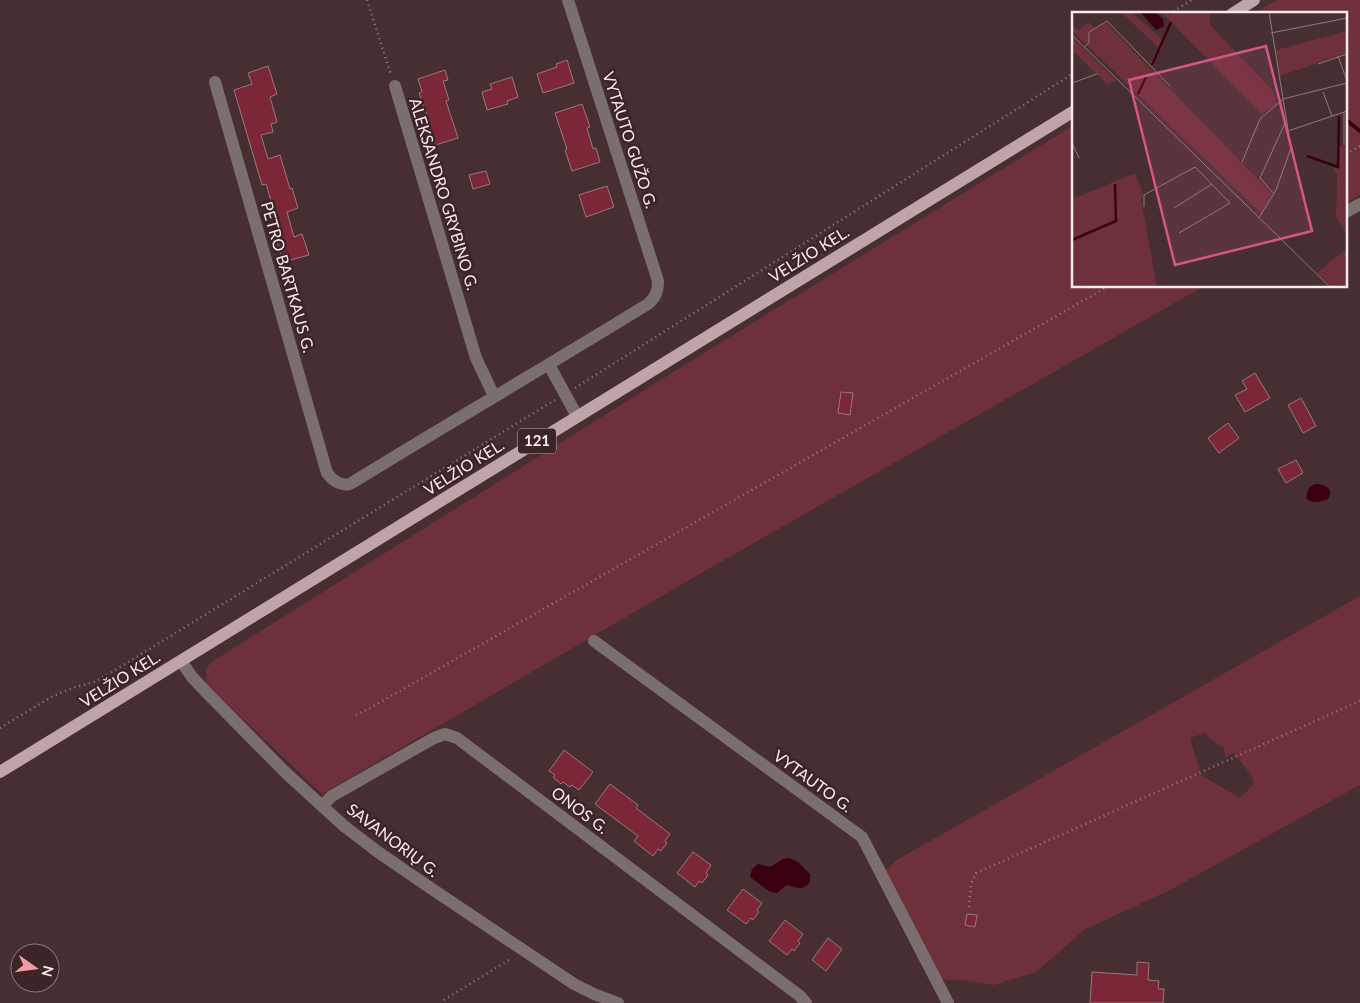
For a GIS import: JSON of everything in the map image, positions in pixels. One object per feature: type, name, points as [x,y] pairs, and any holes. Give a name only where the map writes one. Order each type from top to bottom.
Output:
[{"type":"main road","points":[[1235,12],[1254,0]]},
{"type":"main road","name":"VELŽIO KEL.","points":[[0,772],[1072,112]]},
{"type":"street","name":"VYTAUTO GUŽO G.","points":[[549,365],[648,304],[658,291],[658,281],[568,0]]},
{"type":"street","name":"PETRO BARTKAUS G.","points":[[215,82],[327,473],[332,479],[338,484],[350,484],[494,396]]},
{"type":"street","name":"ALEKSANDRO GRYBINO G.","points":[[395,86],[476,358],[494,396]]},
{"type":"street","points":[[1348,211],[1360,204]]},
{"type":"street","points":[[494,396],[549,365],[577,416]]},
{"type":"street","name":"VYTAUTO G.","points":[[594,641],[862,837],[948,1003]]},
{"type":"street","name":"SAVANORIŲ G.","points":[[181,661],[192,677],[286,773],[322,806],[378,852],[574,984],[618,1003]]},
{"type":"street","name":"ONOS G.","points":[[322,806],[332,796],[434,738],[445,734],[457,738],[800,996],[806,1003]]},
{"type":"path","name":"ALEKSANDRO GRYBINO G.","points":[[367,0],[395,86]]},
{"type":"path","points":[[1172,12],[1192,0]]},
{"type":"path","points":[[0,728],[53,696],[94,682],[112,672],[564,394],[1072,74]]},
{"type":"path","points":[[1348,153],[1360,146]]},
{"type":"path","points":[[356,715],[1106,288]]},
{"type":"path","points":[[969,907],[971,884],[976,874],[1360,701]]},
{"type":"path","points":[[444,1000],[524,951]]},
{"type":"shaded area","points":[[1276,0],[1360,0],[1360,195],[1348,202],[1348,12],[1257,12]]},
{"type":"shaded area","points":[[1072,126],[1072,288],[1200,288],[691,579],[322,794],[207,685],[206,671],[210,663],[678,369]]},
{"type":"shaded area","points":[[1316,484],[1328,488],[1330,495],[1328,499],[1312,502],[1307,499],[1308,489]]},
{"type":"shaded area","points":[[1360,596],[1360,785],[1170,890],[1084,930],[1036,972],[994,985],[963,980],[939,979],[885,871],[897,860]],"holes":[[[1205,733],[1224,748],[1225,757],[1234,753],[1252,776],[1254,784],[1240,798],[1201,775],[1190,738]]]},
{"type":"shaded area","points":[[789,858],[798,862],[810,874],[810,882],[802,888],[787,885],[777,893],[770,892],[750,877],[752,869],[758,864],[770,867],[783,859]]},
{"type":"building","points":[[567,60],[574,83],[543,93],[537,74],[557,67],[556,64]]},
{"type":"building","points":[[268,66],[277,94],[270,97],[277,122],[271,124],[273,132],[261,135],[268,159],[280,155],[298,208],[287,212],[294,237],[302,234],[309,255],[283,262],[275,235],[281,233],[266,184],[262,185],[234,90],[252,84],[248,73]]},
{"type":"building","points":[[445,70],[448,80],[443,81],[449,100],[446,101],[458,138],[432,146],[426,128],[429,127],[426,118],[428,118],[419,93],[422,92],[418,79]]},
{"type":"building","points":[[512,77],[518,97],[507,101],[508,104],[487,110],[482,92],[492,89],[490,84]]},
{"type":"building","points":[[582,104],[590,127],[587,128],[593,149],[596,148],[600,162],[572,171],[555,113]]},
{"type":"building","points":[[486,171],[490,184],[473,189],[469,175]]},
{"type":"building","points":[[607,186],[614,207],[586,217],[579,195]]},
{"type":"building","points":[[1255,373],[1270,398],[1245,412],[1235,395],[1247,389],[1242,381]]},
{"type":"building","points":[[841,392],[853,393],[850,415],[838,413]]},
{"type":"building","points":[[1301,398],[1316,426],[1303,433],[1288,405]]},
{"type":"building","points":[[1228,423],[1239,438],[1219,453],[1208,438]]},
{"type":"building","points":[[1296,460],[1303,473],[1286,483],[1278,469]]},
{"type":"building","points":[[564,750],[593,772],[579,790],[563,782],[561,784],[553,777],[555,775],[549,771]]},
{"type":"building","points":[[610,784],[638,805],[636,808],[670,834],[665,841],[667,843],[661,851],[658,849],[653,856],[634,841],[638,836],[595,804]]},
{"type":"building","points":[[693,852],[711,865],[706,873],[708,875],[702,883],[699,881],[695,887],[677,873]]},
{"type":"building","points":[[743,889],[762,903],[757,910],[759,912],[753,920],[751,918],[746,924],[727,910]]},
{"type":"building","points":[[967,914],[977,915],[975,927],[965,925]]},
{"type":"building","points":[[785,920],[803,934],[798,941],[800,943],[794,951],[792,949],[787,955],[769,941]]},
{"type":"building","points":[[828,938],[842,949],[826,971],[812,960]]},
{"type":"building","points":[[1137,962],[1149,963],[1148,980],[1159,981],[1158,989],[1164,989],[1163,1003],[1090,1003],[1092,972],[1137,975]]},
{"type":"waterway","points":[[1348,122],[1360,131]]}]
